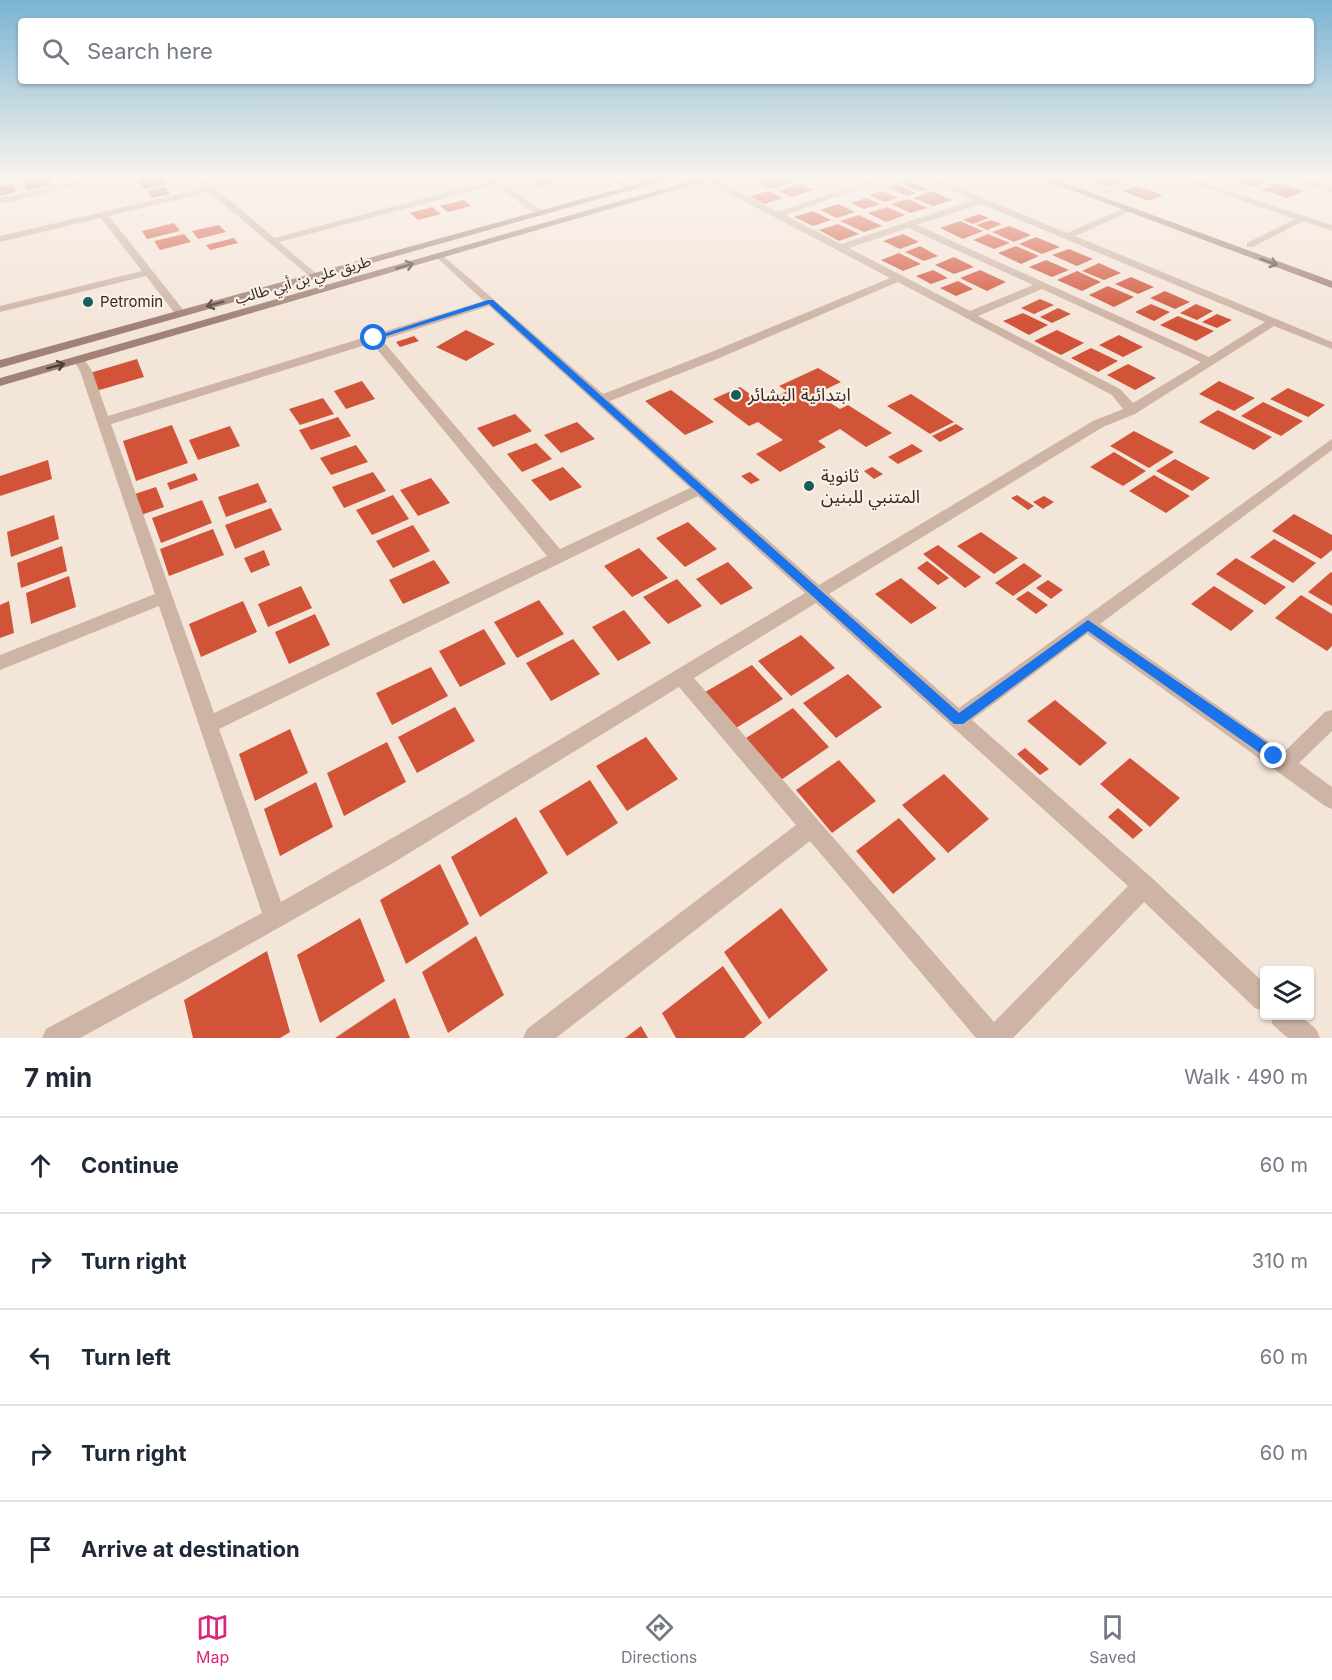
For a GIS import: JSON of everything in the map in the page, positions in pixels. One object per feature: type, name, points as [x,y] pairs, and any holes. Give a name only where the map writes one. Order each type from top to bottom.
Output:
[{"type":"main road","name":"طريق علي بن أبي طالب","points":[[0,364],[504,224]]},
{"type":"main road","name":"طريق علي بن أبي طالب","points":[[0,382],[551,224]]},
{"type":"main road","points":[[1166,224],[1332,285]]},
{"type":"main road","points":[[1193,224],[1332,275]]},
{"type":"street","points":[[0,239],[62,224]]},
{"type":"street","points":[[110,224],[181,314]]},
{"type":"street","points":[[253,224],[314,277]]},
{"type":"street","points":[[272,241],[331,224]]},
{"type":"street","points":[[795,224],[1116,392],[1127,403],[1130,411]]},
{"type":"street","points":[[1035,224],[1332,346]]},
{"type":"street","points":[[1065,237],[1093,224]]},
{"type":"street","points":[[1250,245],[1290,224]]},
{"type":"street","points":[[840,248],[909,225],[1211,362]]},
{"type":"street","points":[[440,256],[1144,886],[1260,995]]},
{"type":"street","points":[[0,309],[148,272]]},
{"type":"street","points":[[600,400],[713,356],[899,278]]},
{"type":"street","points":[[970,315],[1043,285]]},
{"type":"street","points":[[104,422],[491,302]]},
{"type":"street","points":[[55,1038],[386,855],[816,593],[1098,424],[1130,411],[1273,322]]},
{"type":"street","points":[[374,338],[558,558]]},
{"type":"street","points":[[79,360],[86,371],[104,422],[275,918]]},
{"type":"street","points":[[958,720],[1332,443]]},
{"type":"street","points":[[208,725],[700,489]]},
{"type":"street","points":[[0,663],[164,597]]},
{"type":"street","points":[[1088,625],[1332,799]]},
{"type":"street","points":[[681,676],[994,1038],[1144,886]]},
{"type":"street","points":[[1285,764],[1332,718]]},
{"type":"street","points":[[536,1038],[811,827]]},
{"type":"street","points":[[1286,1020],[1306,1038]]},
{"type":"building","points":[[175,224],[180,231],[147,239],[142,231]]},
{"type":"building","points":[[839,224],[859,234],[839,241],[819,230]]},
{"type":"building","points":[[848,224],[882,226],[864,232]]},
{"type":"building","points":[[950,224],[968,224],[983,231],[963,239],[940,228]]},
{"type":"building","points":[[978,224],[1001,224],[987,230]]},
{"type":"building","points":[[219,225],[226,232],[198,239],[192,231]]},
{"type":"building","points":[[1009,226],[1031,235],[1014,242],[992,232]]},
{"type":"building","points":[[184,234],[191,242],[160,250],[154,241]]},
{"type":"building","points":[[903,234],[919,242],[900,249],[883,241]]},
{"type":"building","points":[[988,234],[1010,243],[994,249],[973,240]]},
{"type":"building","points":[[1036,237],[1060,247],[1042,254],[1019,244]]},
{"type":"building","points":[[234,238],[238,243],[210,250],[206,245]]},
{"type":"building","points":[[920,246],[938,256],[924,261],[905,252]]},
{"type":"building","points":[[1016,246],[1039,256],[1021,264],[998,253]]},
{"type":"building","points":[[1069,249],[1093,259],[1077,266],[1052,255]]},
{"type":"building","points":[[899,253],[921,264],[903,271],[881,260]]},
{"type":"building","points":[[954,257],[974,267],[954,274],[935,265]]},
{"type":"building","points":[[1046,260],[1069,270],[1052,277],[1029,267]]},
{"type":"building","points":[[1099,263],[1121,273],[1104,280],[1082,271]]},
{"type":"building","points":[[933,270],[948,278],[931,284],[916,276]]},
{"type":"building","points":[[980,270],[1006,282],[987,291],[960,278]]},
{"type":"building","points":[[1077,271],[1101,282],[1082,291],[1057,280]]},
{"type":"building","points":[[1131,277],[1154,287],[1138,294],[1115,284]]},
{"type":"building","points":[[958,281],[973,289],[956,296],[940,288]]},
{"type":"building","points":[[1108,286],[1134,297],[1114,307],[1089,295]]},
{"type":"building","points":[[1165,291],[1190,302],[1175,309],[1150,298]]},
{"type":"building","points":[[1040,299],[1054,305],[1034,314],[1021,308]]},
{"type":"building","points":[[1151,304],[1170,312],[1154,321],[1135,312]]},
{"type":"building","points":[[1196,304],[1213,311],[1197,320],[1180,313]]},
{"type":"building","points":[[1058,308],[1071,314],[1052,323],[1040,317]]},
{"type":"building","points":[[1023,313],[1048,325],[1029,335],[1003,321]]},
{"type":"building","points":[[1217,314],[1232,320],[1217,328],[1202,322]]},
{"type":"building","points":[[1178,316],[1214,331],[1196,341],[1160,325]]},
{"type":"building","points":[[466,330],[495,344],[466,361],[436,347]]},
{"type":"building","points":[[1057,330],[1084,343],[1061,355],[1034,341]]},
{"type":"building","points":[[1119,335],[1143,347],[1123,357],[1099,345]]},
{"type":"building","points":[[414,336],[419,341],[400,347],[396,342]]},
{"type":"building","points":[[1091,348],[1118,361],[1098,372],[1071,358]]},
{"type":"building","points":[[137,359],[144,377],[96,391],[90,373]]},
{"type":"building","points":[[1128,364],[1156,378],[1135,390],[1107,375]]},
{"type":"building","points":[[818,368],[841,382],[816,394],[840,409],[848,405],[892,433],[866,447],[840,429],[818,441],[826,447],[780,472],[756,454],[783,440],[758,422],[749,426],[713,399],[740,387],[763,403],[787,391],[779,386]]},
{"type":"building","points":[[362,381],[375,399],[346,409],[334,391]]},
{"type":"building","points":[[1219,381],[1255,398],[1234,411],[1199,394]]},
{"type":"building","points":[[1288,388],[1325,405],[1308,417],[1270,399]]},
{"type":"building","points":[[671,390],[714,422],[685,435],[645,401]]},
{"type":"building","points":[[911,394],[954,422],[930,434],[887,406]]},
{"type":"building","points":[[323,398],[334,414],[300,425],[289,409]]},
{"type":"building","points":[[1263,402],[1303,421],[1281,436],[1241,416]]},
{"type":"building","points":[[1218,410],[1272,437],[1254,450],[1199,422]]},
{"type":"building","points":[[515,414],[532,431],[493,447],[477,428]]},
{"type":"building","points":[[338,417],[351,436],[311,450],[299,430]]},
{"type":"building","points":[[577,422],[595,439],[561,453],[544,435]]},
{"type":"building","points":[[956,424],[964,429],[940,442],[932,436]]},
{"type":"building","points":[[172,425],[188,463],[136,481],[123,441]]},
{"type":"building","points":[[230,426],[240,446],[198,460],[189,440]]},
{"type":"building","points":[[1134,431],[1174,452],[1149,468],[1110,446]]},
{"type":"building","points":[[536,443],[552,459],[522,472],[507,454]]},
{"type":"building","points":[[912,444],[923,451],[898,464],[888,457]]},
{"type":"building","points":[[356,445],[368,462],[331,475],[320,458]]},
{"type":"building","points":[[1114,452],[1146,471],[1123,486],[1090,467]]},
{"type":"building","points":[[1175,459],[1210,478],[1192,491],[1156,471]]},
{"type":"building","points":[[48,460],[52,479],[0,496],[0,476]]},
{"type":"building","points":[[563,467],[582,487],[550,501],[531,480]]},
{"type":"building","points":[[872,467],[883,474],[874,479],[864,471]]},
{"type":"building","points":[[373,472],[386,491],[344,508],[332,487]]},
{"type":"building","points":[[750,472],[760,480],[751,484],[741,476]]},
{"type":"building","points":[[195,473],[198,480],[170,490],[167,483]]},
{"type":"building","points":[[1154,475],[1190,496],[1166,513],[1129,491]]},
{"type":"building","points":[[431,478],[450,503],[418,516],[400,490]]},
{"type":"building","points":[[258,483],[267,502],[226,517],[218,497]]},
{"type":"building","points":[[156,487],[164,507],[141,515],[135,494]]},
{"type":"building","points":[[393,495],[409,519],[372,535],[356,510]]},
{"type":"building","points":[[1017,495],[1034,506],[1028,510],[1011,498]]},
{"type":"building","points":[[1044,496],[1054,502],[1043,509],[1033,502]]},
{"type":"building","points":[[202,500],[212,523],[161,543],[152,518]]},
{"type":"building","points":[[271,508],[282,530],[235,549],[225,525]]},
{"type":"building","points":[[1294,514],[1332,535],[1332,550],[1321,559],[1272,531]]},
{"type":"building","points":[[54,515],[59,539],[11,557],[7,532]]},
{"type":"building","points":[[688,522],[717,549],[685,567],[656,538]]},
{"type":"building","points":[[413,525],[430,551],[393,568],[376,541]]},
{"type":"building","points":[[213,529],[224,555],[169,576],[160,549]]},
{"type":"building","points":[[981,532],[1018,558],[994,574],[957,546]]},
{"type":"building","points":[[1274,539],[1316,563],[1293,583],[1250,557]]},
{"type":"building","points":[[938,545],[981,577],[965,588],[923,554]]},
{"type":"building","points":[[62,546],[67,571],[21,588],[17,563]]},
{"type":"building","points":[[639,548],[668,578],[632,597],[604,566]]},
{"type":"building","points":[[264,550],[270,565],[251,573],[244,558]]},
{"type":"building","points":[[1236,558],[1286,587],[1265,605],[1216,574]]},
{"type":"building","points":[[434,560],[450,583],[403,604],[389,580]]},
{"type":"building","points":[[927,561],[949,578],[938,585],[917,568]]},
{"type":"building","points":[[728,562],[753,588],[721,605],[696,579]]},
{"type":"building","points":[[1024,563],[1042,576],[1013,596],[995,583]]},
{"type":"building","points":[[1332,573],[1332,606],[1308,592]]},
{"type":"building","points":[[69,576],[76,607],[31,624],[26,593]]},
{"type":"building","points":[[901,578],[937,608],[911,624],[875,594]]},
{"type":"building","points":[[677,579],[702,606],[668,624],[643,597]]},
{"type":"building","points":[[1048,580],[1063,590],[1051,599],[1036,588]]},
{"type":"building","points":[[301,586],[312,608],[268,627],[258,604]]},
{"type":"building","points":[[1214,586],[1254,611],[1231,631],[1191,604]]},
{"type":"building","points":[[1028,591],[1048,605],[1036,614],[1016,599]]},
{"type":"building","points":[[1301,595],[1332,614],[1332,646],[1327,651],[1275,618]]},
{"type":"building","points":[[539,600],[564,634],[517,658],[494,622]]},
{"type":"building","points":[[9,601],[14,633],[0,638],[0,605]]},
{"type":"building","points":[[243,601],[257,632],[201,657],[189,624]]},
{"type":"building","points":[[624,610],[651,643],[618,661],[592,627]]},
{"type":"building","points":[[315,614],[330,645],[289,664],[275,632]]},
{"type":"building","points":[[484,629],[506,664],[460,687],[439,651]]},
{"type":"building","points":[[801,635],[835,668],[791,696],[758,661]]},
{"type":"building","points":[[573,639],[600,674],[551,701],[526,663]]},
{"type":"building","points":[[752,665],[783,699],[736,728],[705,692]]},
{"type":"building","points":[[431,667],[448,696],[392,725],[376,693]]},
{"type":"building","points":[[848,674],[882,707],[836,738],[803,703]]},
{"type":"building","points":[[1055,700],[1107,743],[1080,766],[1027,721]]},
{"type":"building","points":[[455,707],[475,741],[417,773],[398,737]]},
{"type":"building","points":[[793,708],[829,747],[781,780],[746,738]]},
{"type":"building","points":[[290,729],[308,773],[255,801],[239,754]]},
{"type":"building","points":[[646,737],[678,779],[627,811],[596,766]]},
{"type":"building","points":[[387,742],[406,782],[344,816],[327,773]]},
{"type":"building","points":[[1025,748],[1049,769],[1040,775],[1017,754]]},
{"type":"building","points":[[1130,758],[1180,798],[1150,827],[1100,784]]},
{"type":"building","points":[[839,760],[876,801],[832,833],[796,790]]},
{"type":"building","points":[[944,774],[989,819],[948,853],[902,805]]},
{"type":"building","points":[[590,780],[618,823],[567,856],[539,811]]},
{"type":"building","points":[[316,782],[333,827],[280,856],[264,809]]},
{"type":"building","points":[[1118,808],[1143,830],[1133,839],[1108,817]]},
{"type":"building","points":[[516,817],[548,873],[480,917],[451,857]]},
{"type":"building","points":[[899,818],[936,859],[893,894],[856,851]]},
{"type":"building","points":[[440,864],[469,924],[406,964],[380,900]]},
{"type":"building","points":[[781,908],[828,970],[769,1019],[724,952]]},
{"type":"building","points":[[360,918],[385,981],[320,1023],[297,955]]},
{"type":"building","points":[[476,936],[504,995],[448,1033],[422,972]]},
{"type":"building","points":[[267,951],[290,1032],[280,1038],[193,1038],[184,1000]]},
{"type":"building","points":[[723,966],[762,1023],[744,1038],[676,1038],[662,1013]]},
{"type":"building","points":[[395,998],[410,1038],[335,1038]]},
{"type":"building","points":[[641,1026],[648,1038],[625,1038]]},
{"type":"place","name":"Petromin","points":[[88,302]]},
{"type":"place","name":"ابتدائية البشائر","points":[[736,395]]},
{"type":"place","name":"ثانوية المتنبي للبنين","points":[[809,486]]},
{"type":"route","points":[[374,338],[491,302],[958,720],[1088,625],[1274,756]]}]
